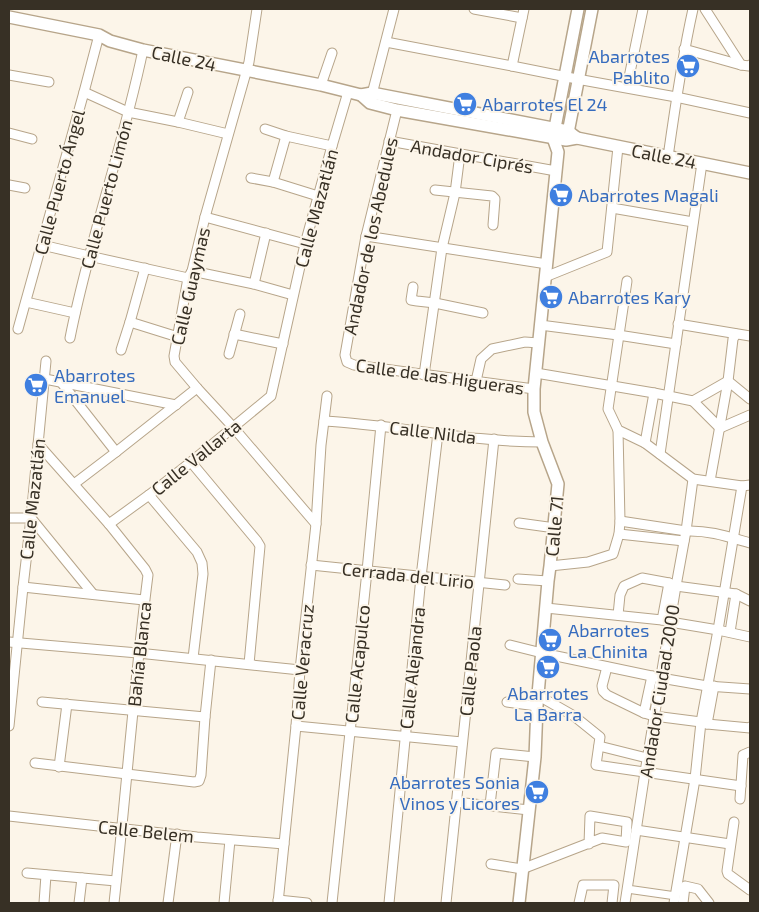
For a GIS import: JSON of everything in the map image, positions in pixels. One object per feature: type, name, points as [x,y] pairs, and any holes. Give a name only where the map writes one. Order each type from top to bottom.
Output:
[{"type":"street","name":"Calle Guaymas","points":[[257,9],[248,67],[190,275],[174,356],[175,362],[316,524]]},
{"type":"street","points":[[368,97],[386,42],[394,9]]},
{"type":"street","points":[[474,9],[522,18]]},
{"type":"street","points":[[512,66],[524,9]]},
{"type":"street","points":[[554,134],[578,9]]},
{"type":"street","points":[[570,137],[577,79],[592,9]]},
{"type":"street","points":[[627,87],[643,9]]},
{"type":"street","points":[[668,157],[684,49],[693,9]]},
{"type":"street","points":[[705,9],[746,65]]},
{"type":"street","name":"Calle 24","points":[[9,17],[99,35],[110,41],[143,50],[248,67],[368,97],[750,173]]},
{"type":"street","name":"Calle Puerto Ángel","points":[[18,329],[99,35]]},
{"type":"street","points":[[386,42],[565,77],[627,87],[750,113]]},
{"type":"street","points":[[684,49],[746,65]]},
{"type":"street","name":"Calle Puerto Limón","points":[[70,338],[89,256],[143,50]]},
{"type":"street","points":[[321,85],[332,53]]},
{"type":"street","points":[[9,74],[50,82]]},
{"type":"street","points":[[84,92],[128,112],[228,134]]},
{"type":"street","points":[[178,122],[188,92]]},
{"type":"street","name":"Calle Mazatlán","points":[[274,383],[305,244],[348,92]]},
{"type":"street","name":"Calle 24","points":[[368,97],[397,110],[554,134]]},
{"type":"street","name":"Andador de los Abedules","points":[[347,362],[345,355],[366,236],[397,110]]},
{"type":"street","points":[[265,129],[286,136],[332,146]]},
{"type":"street","points":[[9,133],[32,140]]},
{"type":"street","name":"Calle 71","points":[[519,903],[535,757],[548,581],[558,484],[542,442],[534,412],[534,389],[558,152],[554,134]]},
{"type":"street","points":[[273,182],[286,136]]},
{"type":"street","name":"Calle 71","points":[[558,152],[570,137]]},
{"type":"street","name":"Andador Ciprés","points":[[389,141],[556,171]]},
{"type":"street","points":[[545,277],[607,252],[618,146]]},
{"type":"street","points":[[424,375],[442,248],[455,192],[460,154]]},
{"type":"street","points":[[660,454],[702,163]]},
{"type":"street","points":[[251,178],[273,182],[318,196]]},
{"type":"street","points":[[9,185],[26,188]]},
{"type":"street","points":[[435,190],[492,196],[495,199],[493,225]]},
{"type":"street","points":[[612,208],[693,222]]},
{"type":"street","points":[[205,217],[305,244]]},
{"type":"street","points":[[254,284],[266,233]]},
{"type":"street","points":[[366,236],[547,264]]},
{"type":"street","points":[[42,244],[145,268],[254,284],[293,295]]},
{"type":"street","points":[[121,350],[145,268]]},
{"type":"street","points":[[550,566],[588,562],[613,554],[619,534],[618,430],[608,409],[627,281]]},
{"type":"street","points":[[413,286],[411,300],[482,313]]},
{"type":"street","points":[[26,302],[75,313]]},
{"type":"street","points":[[229,354],[240,314]]},
{"type":"street","points":[[130,322],[178,337]]},
{"type":"street","points":[[678,324],[750,336]]},
{"type":"street","points":[[540,325],[676,344]]},
{"type":"street","points":[[234,334],[283,344]]},
{"type":"street","points":[[710,481],[728,382],[733,339],[736,334]]},
{"type":"street","points":[[476,381],[481,359],[492,349],[525,342],[539,343]]},
{"type":"street","name":"Calle Mazatlán","points":[[9,726],[13,642],[23,587],[46,361]]},
{"type":"street","name":"Calle de las Higueras","points":[[347,362],[354,365],[534,389]]},
{"type":"street","points":[[536,373],[693,401],[720,428]]},
{"type":"street","points":[[45,379],[176,405]]},
{"type":"street","points":[[61,382],[116,452]]},
{"type":"street","points":[[728,382],[750,399]]},
{"type":"street","points":[[693,401],[728,382]]},
{"type":"street","name":"Calle Vallarta","points":[[109,524],[191,462],[271,396],[274,383]]},
{"type":"street","points":[[74,484],[197,388]]},
{"type":"street","points":[[646,443],[654,393]]},
{"type":"street","points":[[324,421],[327,396]]},
{"type":"street","points":[[720,428],[750,414]]},
{"type":"street","name":"Calle Nilda","points":[[324,421],[381,425],[494,439],[542,442]]},
{"type":"street","name":"Calle Veracruz","points":[[278,902],[316,524],[324,421]]},
{"type":"street","name":"Calle Acapulco","points":[[332,903],[381,425]]},
{"type":"street","points":[[618,430],[646,443],[693,479],[746,485],[733,538],[711,686],[675,899],[627,889]]},
{"type":"street","name":"Calle Alejandra","points":[[389,903],[404,737],[438,433]]},
{"type":"street","name":"Calle Paola","points":[[446,903],[494,439]]},
{"type":"street","name":"Bahía Blanca","points":[[38,444],[109,524],[148,575],[138,653],[114,903]]},
{"type":"street","points":[[191,462],[260,546],[249,664]]},
{"type":"street","name":"Andador Ciudad 2000","points":[[625,903],[644,757],[654,716],[656,677],[673,584],[686,531],[693,479]]},
{"type":"street","points":[[148,495],[197,552],[202,563],[203,574],[193,658]]},
{"type":"street","points":[[9,518],[31,518],[93,594]]},
{"type":"street","points":[[620,521],[728,536],[750,543]]},
{"type":"street","points":[[519,523],[554,528]]},
{"type":"street","points":[[619,534],[684,541]]},
{"type":"street","name":"Cerrada del Lirio","points":[[311,565],[505,585]]},
{"type":"street","points":[[618,615],[620,595],[624,586],[642,578],[724,594],[736,594],[750,601]]},
{"type":"street","points":[[518,579],[548,581]]},
{"type":"street","points":[[23,587],[144,600]]},
{"type":"street","points":[[730,632],[736,594]]},
{"type":"street","points":[[546,608],[666,621],[750,637]]},
{"type":"street","points":[[13,642],[193,658],[300,670]]},
{"type":"street","points":[[510,645],[656,677],[711,686],[750,689]]},
{"type":"street","points":[[35,764],[194,782],[200,781],[211,660]]},
{"type":"street","points":[[607,667],[602,686],[603,691],[644,713],[704,723],[750,727]]},
{"type":"street","points":[[644,713],[656,677]]},
{"type":"street","points":[[506,702],[538,701],[574,716],[600,737],[596,765],[740,786]]},
{"type":"street","points":[[42,702],[205,717]]},
{"type":"street","points":[[59,767],[67,704]]},
{"type":"street","points":[[296,726],[462,742]]},
{"type":"street","points":[[599,746],[644,757]]},
{"type":"street","points":[[740,799],[743,755],[750,752]]},
{"type":"street","points":[[490,805],[496,753],[535,757]]},
{"type":"street","points":[[456,802],[530,810]]},
{"type":"street","name":"Calle Belem","points":[[9,816],[284,844]]},
{"type":"street","points":[[491,864],[522,869],[589,844],[602,838],[626,842],[628,822],[590,816],[589,844]]},
{"type":"street","points":[[734,822],[727,871],[728,874],[750,890]]},
{"type":"street","points":[[636,830],[730,844]]},
{"type":"street","points":[[168,903],[177,834]]},
{"type":"street","points":[[224,903],[230,840]]},
{"type":"street","points":[[27,873],[116,881]]},
{"type":"street","points":[[44,903],[46,874]]},
{"type":"street","points":[[79,903],[82,878]]},
{"type":"street","points":[[579,903],[582,884],[614,885],[612,903]]},
{"type":"street","points":[[683,903],[685,886],[698,889],[709,903]]},
{"type":"street","points":[[278,902],[307,903]]},
{"type":"place","name":"Abarrotes Pablito","points":[[688,66]]},
{"type":"place","name":"Abarrotes El 24","points":[[465,104]]},
{"type":"place","name":"Abarrotes Magali","points":[[561,195]]},
{"type":"place","name":"Abarrotes Kary","points":[[551,297]]},
{"type":"place","name":"Abarrotes Emanuel","points":[[36,385]]},
{"type":"place","name":"Abarrotes La Chinita","points":[[550,640]]},
{"type":"place","name":"Abarrotes La Barra","points":[[548,667]]},
{"type":"place","name":"Abarrotes Sonia Vinos y Licores","points":[[537,792]]}]
